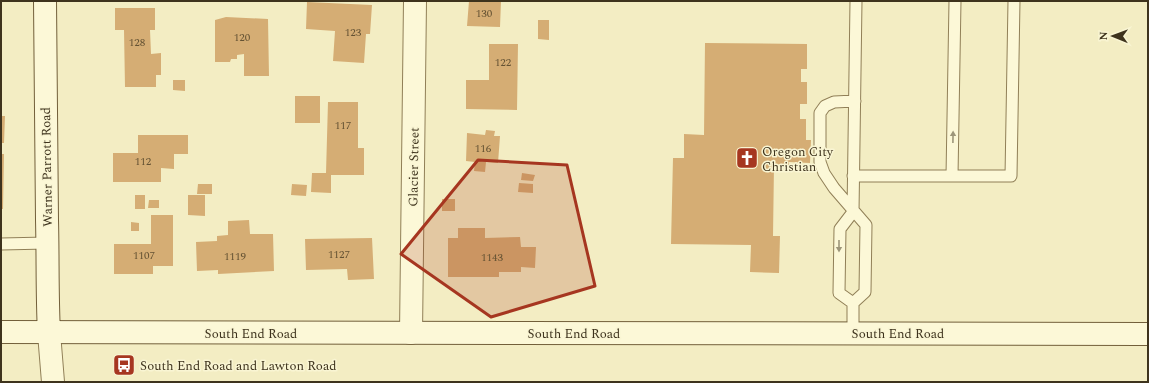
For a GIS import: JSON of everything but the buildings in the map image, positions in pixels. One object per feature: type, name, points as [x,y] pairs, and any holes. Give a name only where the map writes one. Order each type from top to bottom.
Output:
[{"type":"main road","name":"Warner Parrott Road","points":[[45,1],[47,305],[53,382]]},
{"type":"main road","name":"Glacier Street","points":[[411,333],[415,1]]},
{"type":"main road","name":"South End Road","points":[[1,332],[1148,334]]},
{"type":"lane","points":[[853,303],[839,293],[839,286],[840,229],[853,212],[856,1]]},
{"type":"lane","points":[[952,176],[955,1]]},
{"type":"lane","points":[[853,176],[1011,176],[1014,1]]},
{"type":"lane","points":[[853,333],[853,303],[865,292],[866,226],[853,212],[824,173],[820,162],[820,113],[825,106],[834,102],[855,101]]},
{"type":"lane","points":[[1,244],[47,243]]},
{"type":"highlighted area","points":[[478,160],[567,165],[595,286],[491,317],[401,254]]},
{"type":"place","name":"Oregon City Christian","points":[[747,158]]},
{"type":"place","name":"South End Road and Lawton Road","points":[[124,365]]}]
